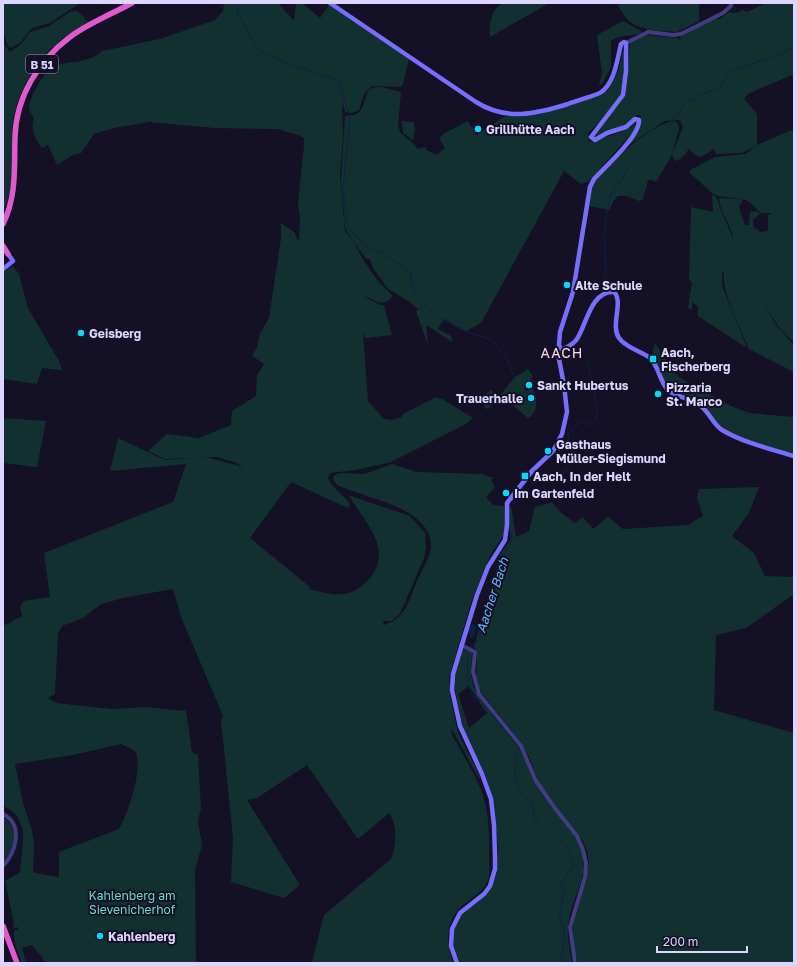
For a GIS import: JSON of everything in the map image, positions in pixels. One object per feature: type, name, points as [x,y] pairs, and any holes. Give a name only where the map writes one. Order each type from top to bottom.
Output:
[{"type":"highway","name":"B 51","points":[[3,224],[9,210],[15,182],[15,138],[17,118],[23,97],[35,73],[56,48],[70,37],[132,3]]},
{"type":"highway","points":[[3,214],[9,210]]},
{"type":"highway","points":[[3,246],[5,252]]},
{"type":"highway","points":[[3,926],[17,963]]},
{"type":"main road","points":[[330,3],[481,106],[510,114],[539,113],[600,93],[607,87],[612,77],[618,60],[621,44],[624,42],[626,43],[626,71],[623,95],[591,137],[596,140],[607,133],[626,127],[636,119],[639,120],[639,124],[631,138],[597,177],[589,189],[573,292],[560,328],[559,344],[562,351]]},
{"type":"main road","points":[[3,269],[13,261],[5,252]]},
{"type":"main road","points":[[457,963],[451,946],[452,929],[460,913],[484,894],[490,886],[495,868],[495,856],[494,825],[491,800],[482,774],[460,726],[452,690],[453,674],[485,573],[505,540],[507,530],[506,508],[508,500],[532,471],[553,451],[564,430],[567,412],[565,388],[559,357],[562,351],[573,343],[578,337],[593,305],[607,293],[614,292],[617,298],[616,328],[619,338],[624,343],[651,359],[662,383],[668,390],[700,405],[716,425],[722,430],[742,439],[794,456]]},
{"type":"street","points":[[626,43],[648,32],[679,34],[703,21],[723,13],[731,6],[731,3]]},
{"type":"street","points":[[461,645],[472,649],[476,654],[473,678],[479,694],[521,746],[536,781],[577,836],[584,850],[586,863],[585,877],[570,927],[575,963]]},
{"type":"street","points":[[3,814],[13,823],[16,840],[12,855],[3,866]]},
{"type":"green space","points":[[3,3],[80,3],[50,23],[32,28],[20,43],[11,48],[6,40],[3,21]]},
{"type":"green space","name":"Kahlenberg am Sievenicherhof","points":[[224,3],[278,3],[294,21],[296,3],[302,3],[320,18],[329,5],[409,59],[401,87],[372,86],[364,94],[359,110],[352,113],[345,112],[342,101],[343,137],[340,175],[345,231],[354,242],[362,258],[378,281],[393,296],[388,301],[380,303],[359,294],[380,305],[384,305],[392,335],[365,338],[363,333],[368,401],[384,419],[392,420],[402,417],[403,414],[436,397],[444,400],[473,418],[466,424],[391,462],[356,470],[330,473],[328,478],[330,482],[350,504],[348,508],[291,482],[250,538],[310,587],[308,589],[330,594],[344,594],[361,587],[368,581],[377,566],[379,557],[379,549],[376,540],[367,522],[348,495],[410,516],[425,533],[426,548],[424,558],[400,614],[391,621],[383,621],[384,625],[398,618],[409,602],[430,553],[431,544],[427,531],[419,521],[408,512],[337,485],[333,479],[335,475],[340,473],[364,474],[392,464],[417,472],[482,474],[493,478],[491,480],[495,487],[486,497],[493,505],[504,506],[505,527],[503,536],[491,554],[472,600],[449,677],[450,695],[458,733],[480,776],[479,779],[451,728],[452,735],[482,792],[487,810],[489,830],[489,873],[485,886],[461,907],[452,919],[448,932],[448,940],[450,954],[453,961],[452,963],[312,963],[324,915],[391,859],[394,848],[395,829],[389,813],[358,839],[307,765],[257,798],[247,800],[300,885],[284,898],[231,882],[233,838],[221,720],[223,716],[181,617],[173,589],[123,598],[101,604],[83,618],[62,626],[58,633],[55,694],[48,698],[56,703],[111,709],[145,707],[186,711],[192,752],[198,755],[201,808],[198,821],[202,845],[195,870],[196,963],[45,963],[32,945],[22,948],[26,963],[22,963],[14,937],[15,929],[19,931],[17,927],[13,928],[14,923],[5,881],[20,872],[23,830],[17,816],[3,806],[3,626],[22,616],[20,607],[23,601],[50,597],[44,553],[173,502],[186,464],[110,471],[118,438],[165,460],[194,458],[165,459],[148,451],[167,434],[199,438],[231,425],[232,411],[256,396],[257,375],[264,364],[252,356],[257,347],[260,333],[269,318],[281,238],[281,223],[294,232],[299,242],[300,217],[298,204],[304,138],[278,129],[214,128],[150,122],[114,128],[94,134],[81,153],[73,155],[57,165],[48,145],[42,148],[35,137],[33,130],[34,118],[29,107],[32,97],[43,77],[51,68],[55,66],[85,60],[102,51],[160,39],[215,20],[223,11]],"holes":[[[207,457],[217,457],[234,462],[243,467]],[[121,744],[135,751],[138,768],[134,790],[127,812],[119,829],[59,852],[59,877],[35,873],[33,871],[34,845],[32,830],[23,803],[15,764],[73,755]]]},
{"type":"green space","points":[[503,3],[549,3],[490,37],[490,27],[493,13]]},
{"type":"green space","points":[[617,3],[699,3],[699,21],[677,32],[646,30],[647,28],[636,26],[628,20]]},
{"type":"green space","points":[[766,3],[794,3],[794,74],[748,94],[744,99],[757,114],[757,145],[794,129],[794,343],[778,326],[764,304],[776,325],[794,345],[794,372],[749,349],[728,300],[724,272],[722,272],[722,286],[747,348],[698,316],[698,306],[692,302],[692,309],[695,311],[688,308],[692,283],[689,279],[691,207],[713,212],[712,194],[717,198],[732,237],[733,236],[721,208],[719,198],[743,199],[739,207],[745,225],[749,225],[750,212],[757,211],[760,214],[753,220],[754,227],[760,232],[768,231],[768,215],[772,213],[761,213],[751,203],[744,199],[717,196],[690,173],[690,170],[715,157],[745,154],[756,146],[742,153],[716,154],[714,149],[701,157],[695,155],[689,149],[681,159],[675,161],[672,155],[683,127],[680,120],[665,121],[630,144],[641,122],[641,115],[637,115],[622,127],[595,138],[593,136],[625,96],[630,43],[646,35],[678,38],[680,40],[681,36],[714,18],[720,19],[729,12],[736,13],[743,10],[747,12]]},
{"type":"green space","points":[[77,11],[86,21],[88,20],[89,22],[64,38],[47,52],[25,84],[20,97],[13,122],[12,183],[3,212],[3,33],[5,45],[10,52],[21,44],[30,32],[49,26],[70,12]]},
{"type":"green space","points":[[623,21],[643,32],[635,35],[619,37],[611,41],[611,67],[602,84],[599,85],[602,74],[597,35]]},
{"type":"green space","points":[[622,52],[625,53],[622,94],[606,116],[588,133],[589,141],[595,142],[627,129],[636,122],[634,131],[588,182],[581,184],[564,171],[481,323],[466,331],[444,319],[438,329],[451,336],[452,342],[426,325],[428,345],[416,311],[418,309],[410,302],[388,289],[373,268],[370,259],[366,259],[347,232],[345,226],[341,179],[345,116],[353,115],[361,110],[367,93],[373,88],[381,87],[401,92],[398,125],[400,132],[416,146],[417,149],[426,147],[426,150],[437,155],[445,148],[439,138],[445,133],[468,121],[476,135],[507,115],[537,115],[602,95],[610,87],[616,76]]},
{"type":"green space","points":[[402,121],[414,122],[415,131],[413,140],[403,133]]},
{"type":"green space","points":[[674,121],[678,124],[679,128],[672,155],[656,182],[648,180],[643,199],[639,201],[627,196],[618,196],[612,203],[610,210],[588,206],[592,185],[597,177],[617,157],[654,129],[665,123]]},
{"type":"green space","points":[[13,266],[19,274],[28,308],[59,361],[62,370],[42,368],[37,384],[3,379],[3,272]]},
{"type":"green space","points":[[655,343],[673,371],[680,378],[731,406],[749,413],[794,417],[794,454],[748,440],[725,430],[700,403],[667,387],[654,359],[653,349]]},
{"type":"green space","points":[[528,369],[533,377],[523,386],[526,391],[533,389],[536,405],[534,412],[528,418],[500,395],[515,377]]},
{"type":"green space","points":[[491,390],[501,399],[487,409],[484,407],[487,393]]},
{"type":"green space","points":[[3,418],[46,421],[37,467],[3,463]]},
{"type":"green space","points":[[759,487],[749,513],[732,536],[754,553],[765,576],[794,577],[794,594],[746,628],[716,635],[714,710],[794,733],[794,963],[578,963],[575,953],[572,922],[583,888],[589,862],[587,851],[581,838],[557,809],[539,783],[530,759],[522,744],[481,692],[476,682],[477,651],[474,647],[501,553],[511,539],[507,506],[511,506],[516,537],[529,531],[535,507],[552,502],[560,512],[575,523],[583,517],[593,529],[608,517],[623,529],[688,525],[703,516],[697,498],[699,489]]},
{"type":"green space","points":[[462,649],[472,652],[471,675],[474,688],[481,700],[519,748],[543,796],[577,839],[582,851],[584,862],[583,873],[570,914],[568,926],[568,940],[572,963],[460,963],[453,945],[454,930],[460,917],[492,885],[497,873],[498,848],[494,805],[485,775],[464,732],[457,702],[454,680]],"holes":[[[469,686],[487,713],[469,728],[458,694]]]},
{"type":"green space","points":[[3,817],[9,822],[12,828],[14,840],[10,852],[3,864]]},
{"type":"water","points":[[473,623],[476,627],[474,636],[470,638],[468,630]]},
{"type":"waterway","points":[[238,3],[237,12],[259,51],[286,63],[338,80],[350,118],[343,189],[348,227],[365,245],[387,256],[410,272],[413,291],[441,319],[467,332],[490,339],[507,358],[514,377]]},
{"type":"waterway","name":"Aacher Bach","points":[[593,297],[606,275],[604,233],[610,196],[630,167],[671,124],[686,102],[722,86],[728,73],[794,48]]},
{"type":"waterway","name":"Aacher Bach","points":[[509,507],[522,498],[533,483],[563,473],[572,464],[568,435],[574,427],[582,422],[588,425],[596,419],[597,406],[587,359]]},
{"type":"waterway","name":"Aacher Bach","points":[[471,648],[479,638],[498,568],[512,539],[509,526]]},
{"type":"waterway","name":"Aacher Bach","points":[[470,651],[468,653],[469,685],[474,697],[486,711]]},
{"type":"waterway","name":"Aacher Bach","points":[[492,715],[520,749],[516,756],[515,772],[518,789],[531,802],[535,818],[540,825],[556,837],[569,850],[572,857],[573,866],[561,883],[564,893],[560,920],[563,926],[565,939],[560,963]]},
{"type":"place","name":"Grillhütte Aach","points":[[478,129]]},
{"type":"place","name":"Alte Schule","points":[[567,285]]},
{"type":"place","name":"Geisberg","points":[[81,333]]},
{"type":"place","name":"Aach, Fischerberg","points":[[653,359]]},
{"type":"place","name":"Sankt Hubertus","points":[[529,385]]},
{"type":"place","name":"Pizzaria St. Marco","points":[[658,394]]},
{"type":"place","name":"Trauerhalle","points":[[531,398]]},
{"type":"place","name":"Gasthaus Müller-Siegismund","points":[[548,451]]},
{"type":"place","name":"Aach, In der Helt","points":[[525,476]]},
{"type":"place","name":"Im Gartenfeld","points":[[506,493]]},
{"type":"place","name":"Kahlenberg","points":[[100,936]]},
{"type":"district","name":"AACH","points":[[562,352]]}]
